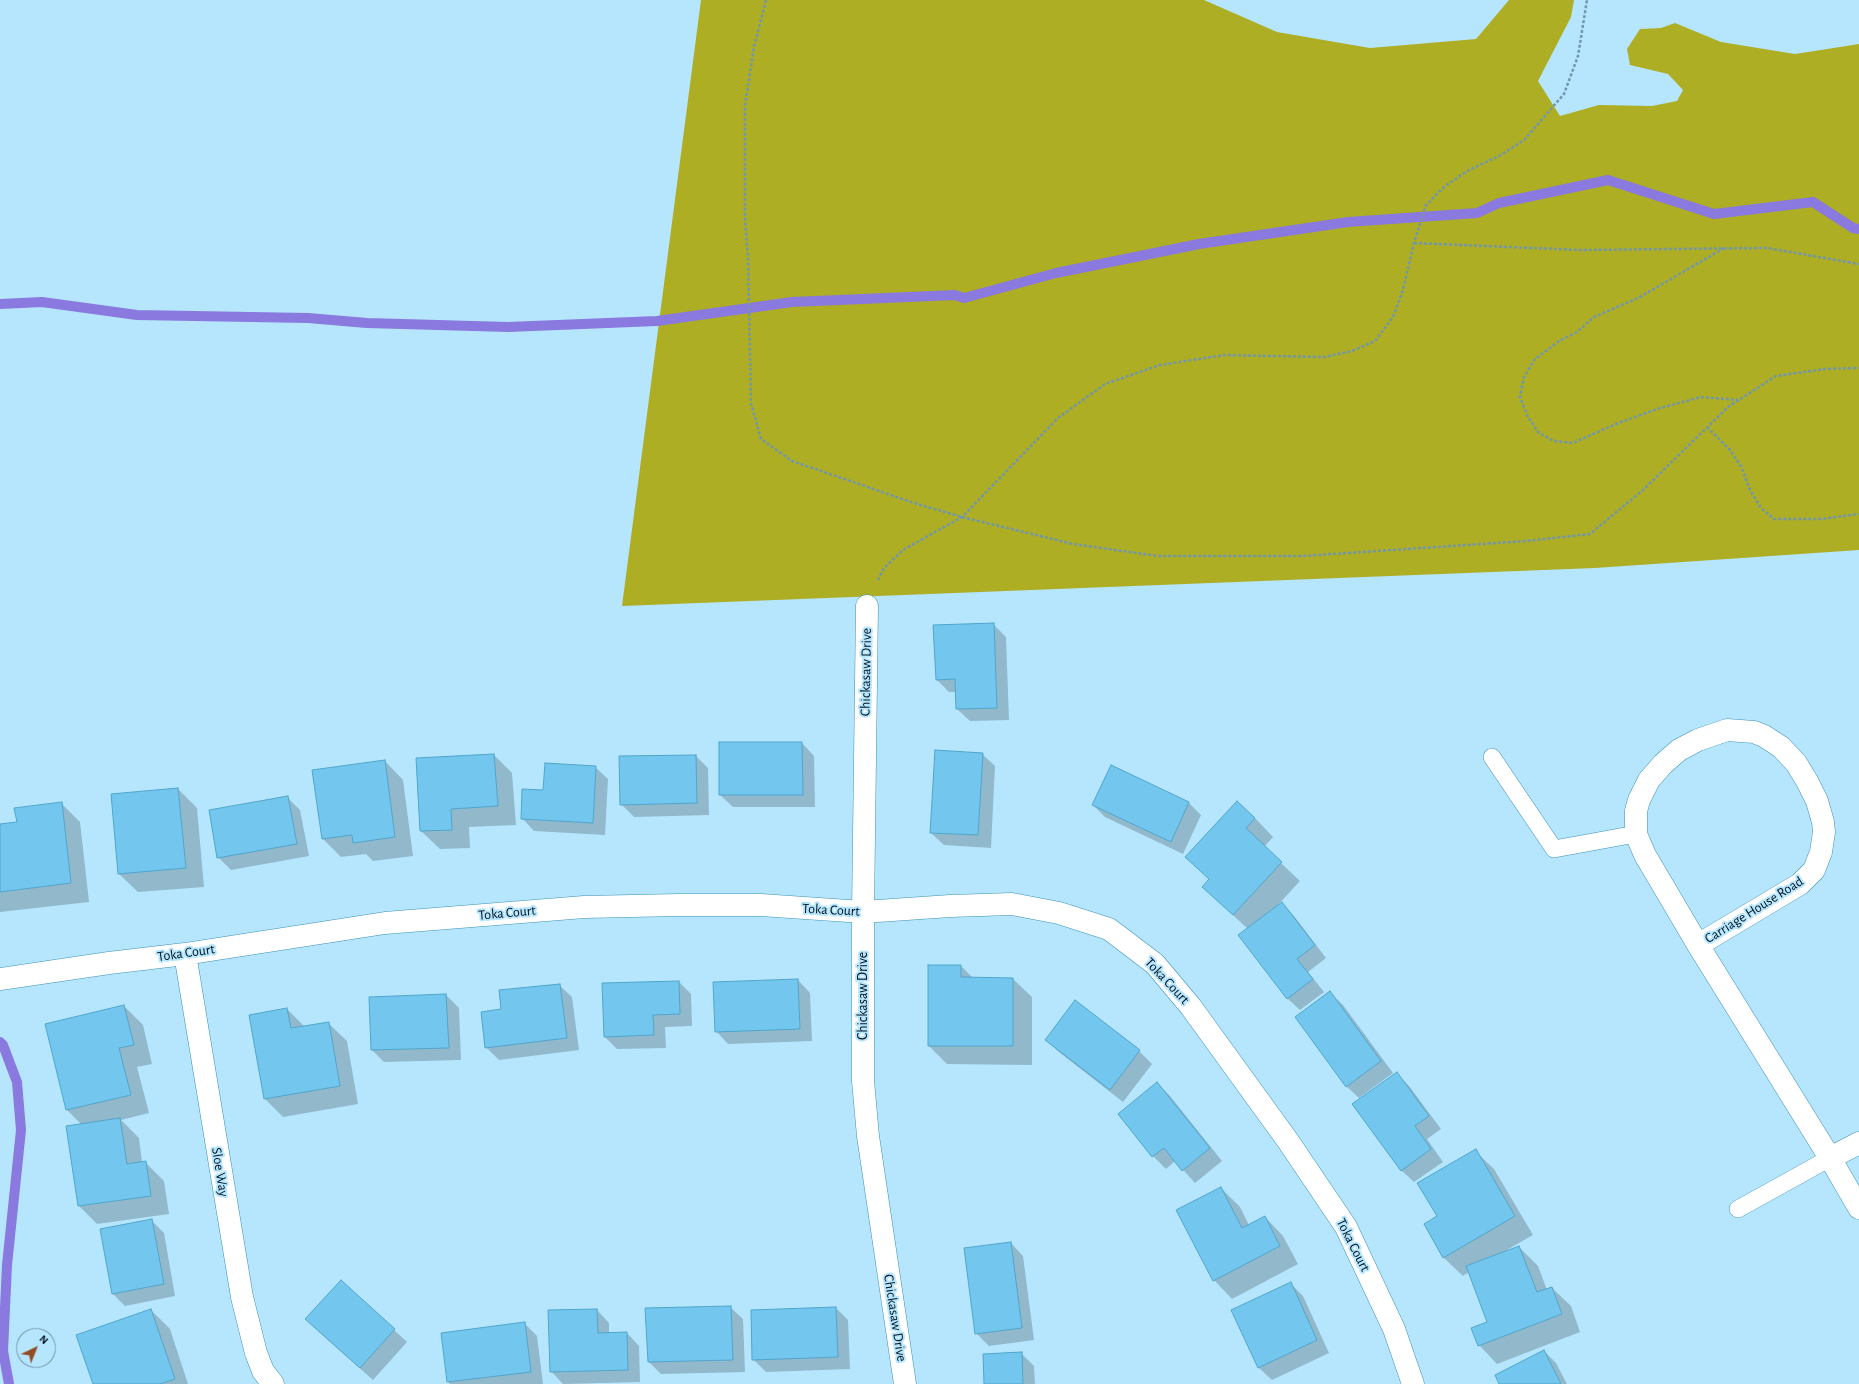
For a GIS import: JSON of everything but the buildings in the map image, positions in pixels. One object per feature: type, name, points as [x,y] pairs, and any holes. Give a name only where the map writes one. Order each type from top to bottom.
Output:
[{"type":"street","name":"Chickasaw Drive","points":[[867,606],[863,912],[863,1081],[868,1136],[905,1384]]},
{"type":"street","name":"Carriage House Road","points":[[1698,945],[1800,884],[1814,870],[1822,852],[1824,832],[1817,801],[1796,763],[1781,747],[1764,736],[1745,730],[1726,730],[1698,740],[1679,750],[1663,764],[1649,780],[1638,800],[1636,811],[1636,834],[1645,855],[1698,945],[1830,1158],[1859,1208]]},
{"type":"street","name":"Toka Court","points":[[0,979],[108,963],[185,954],[385,924],[584,907],[679,905],[761,906],[863,912],[950,906],[1012,904],[1059,914],[1109,929],[1155,964],[1196,1014],[1288,1141],[1346,1227],[1394,1329],[1413,1384]]},
{"type":"street","name":"Sloe Way","points":[[185,954],[242,1297],[256,1353],[263,1371],[273,1384]]},
{"type":"street","points":[[1830,1158],[1859,1143]]},
{"type":"lane","points":[[1492,757],[1554,849],[1636,834]]},
{"type":"lane","points":[[1738,1209],[1830,1158]]},
{"type":"path","points":[[766,0],[754,47],[745,106],[745,220],[748,257],[751,403],[761,439],[792,461],[914,503],[962,517],[1073,544],[1158,556],[1303,556],[1519,542],[1590,534],[1644,489],[1728,408],[1776,376],[1825,369],[1859,368]]},
{"type":"path","points":[[867,606],[884,568],[903,550],[962,517],[1058,418],[1105,384],[1160,364],[1224,356],[1324,357],[1352,351],[1375,341],[1393,317],[1403,290],[1414,243],[1426,205],[1445,186],[1469,170],[1499,156],[1524,140],[1564,94],[1578,56],[1587,0]]},
{"type":"path","points":[[1414,243],[1580,250],[1767,248],[1859,264]]},
{"type":"path","points":[[1724,248],[1640,297],[1594,318],[1577,332],[1559,341],[1535,359],[1524,377],[1520,397],[1528,417],[1539,433],[1554,441],[1573,443],[1616,424],[1657,409],[1701,397],[1739,400]]},
{"type":"path","points":[[1707,427],[1730,450],[1742,468],[1749,488],[1760,508],[1774,519],[1821,519],[1859,514]]},
{"type":"shaded area","points":[[701,0],[1204,0],[1277,32],[1370,48],[1476,39],[1509,0],[1574,0],[1571,17],[1538,81],[1560,116],[1599,105],[1652,106],[1677,101],[1683,90],[1668,74],[1630,65],[1627,49],[1640,29],[1661,28],[1675,23],[1721,42],[1795,54],[1859,44],[1859,550],[1595,568],[622,606]]},
{"type":"waterway","points":[[0,304],[42,302],[137,315],[308,318],[367,323],[508,327],[657,321],[792,302],[955,295],[964,298],[1056,273],[1199,244],[1348,222],[1477,213],[1499,203],[1608,180],[1714,214],[1813,202],[1853,228],[1859,229]]},
{"type":"waterway","points":[[0,1042],[3,1045],[17,1082],[21,1130],[7,1265],[3,1351],[9,1384]]}]
